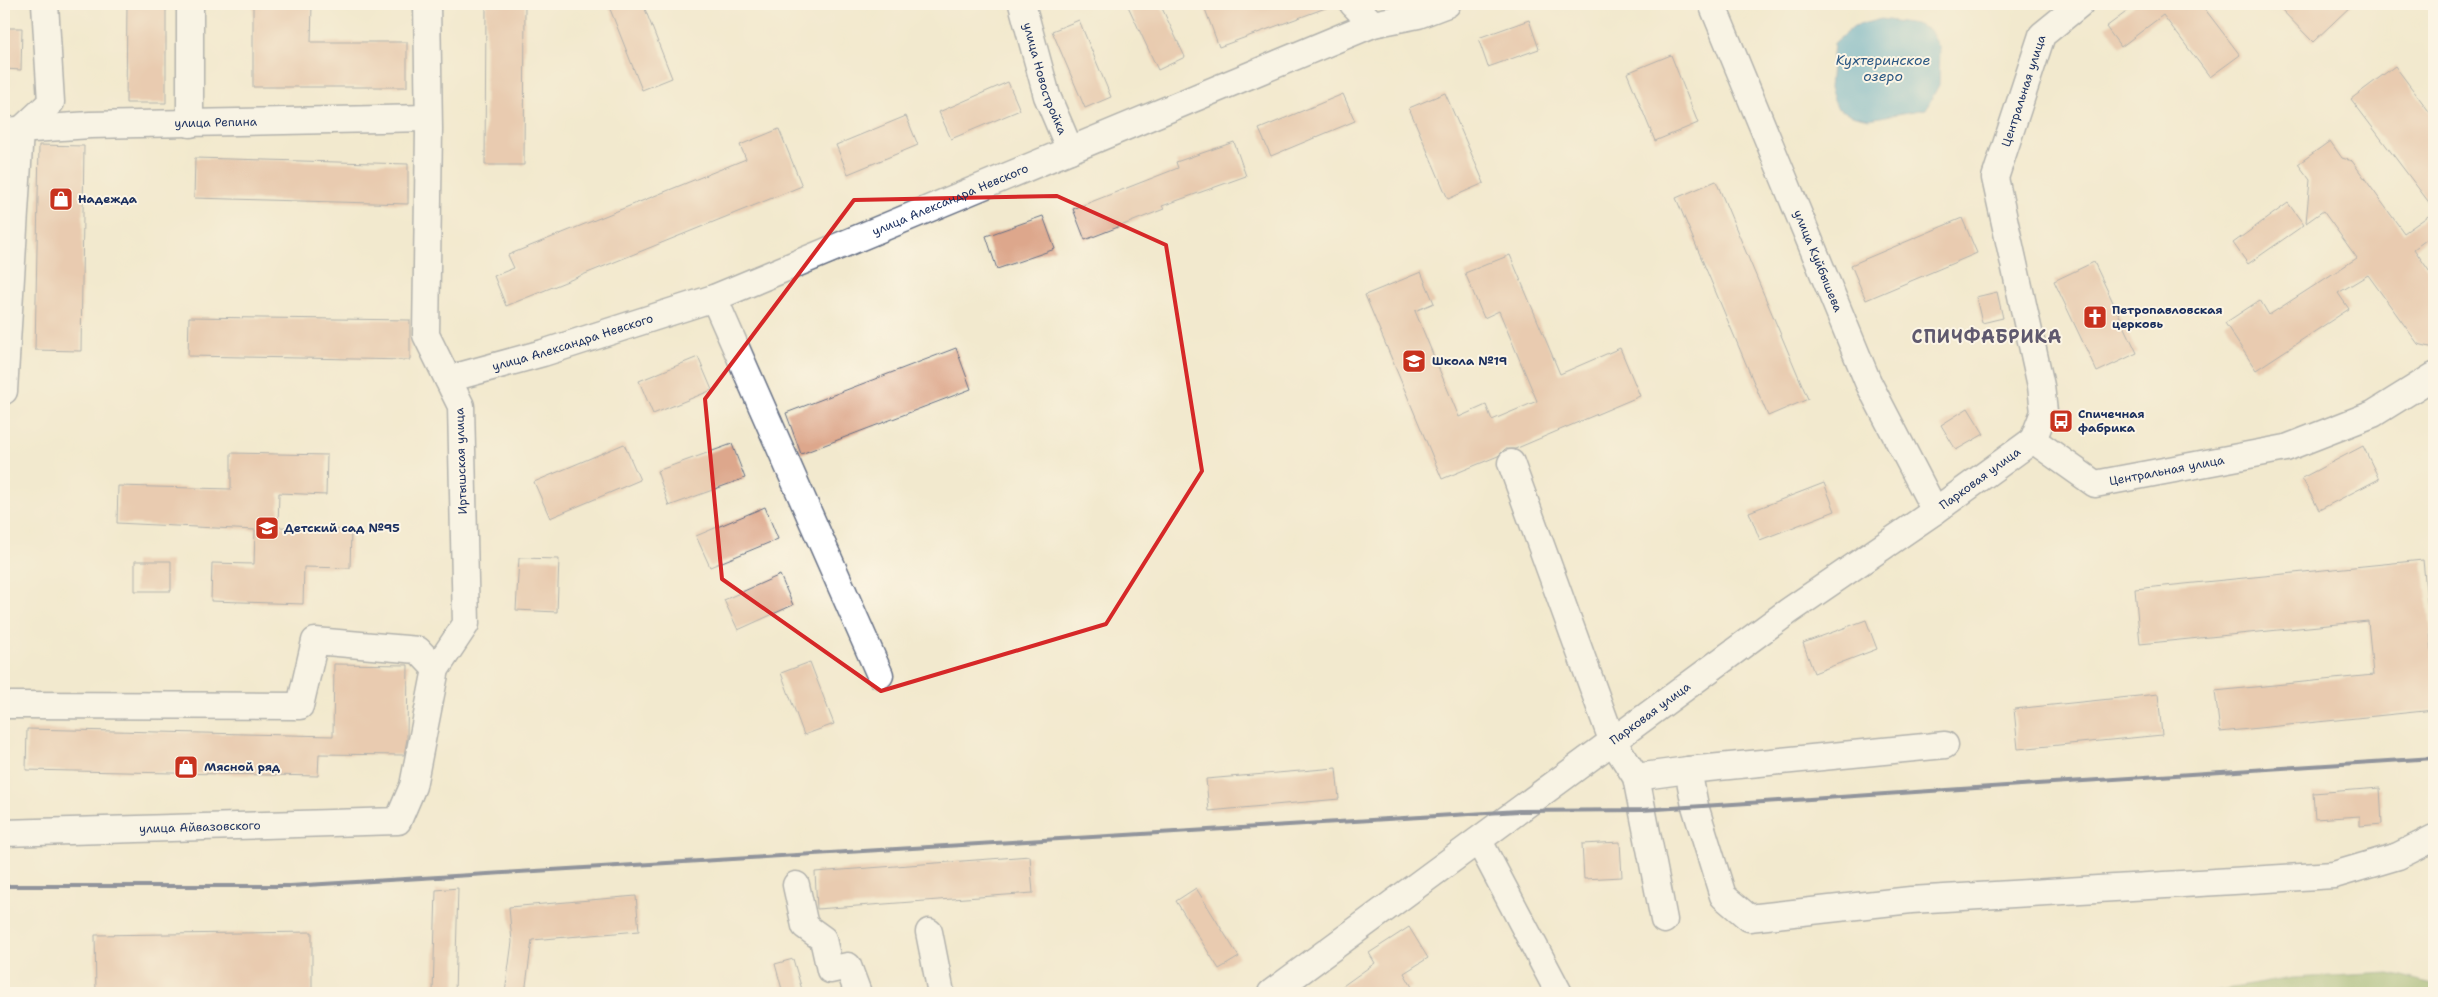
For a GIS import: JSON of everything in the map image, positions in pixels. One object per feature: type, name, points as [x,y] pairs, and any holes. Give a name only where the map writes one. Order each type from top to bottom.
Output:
[{"type":"street","points":[[4,391],[12,131],[51,102],[45,4]]},
{"type":"street","points":[[190,4],[190,124]]},
{"type":"street","name":"Иртышская улица","points":[[398,822],[414,786],[436,668],[466,624],[462,406],[426,335],[427,4]]},
{"type":"street","name":"улица Новостройка","points":[[1022,4],[1047,96],[1070,150]]},
{"type":"street","points":[[1352,4],[1373,24]]},
{"type":"street","name":"улица Александра Невского","points":[[448,379],[543,353],[714,298],[1373,24],[1418,15],[1447,4]]},
{"type":"street","name":"улица Куйбышева","points":[[1712,4],[1868,382],[1936,511]]},
{"type":"street","name":"Центральная улица","points":[[2080,4],[2042,35],[1995,178],[2041,386],[2044,412],[2033,440],[2095,484],[2286,448],[2373,414],[2434,376]]},
{"type":"street","name":"улица Репина","points":[[12,131],[90,125],[428,118]]},
{"type":"street","points":[[714,298],[880,675]]},
{"type":"street","name":"Парковая улица","points":[[1271,993],[1789,611],[1936,511],[2033,440]]},
{"type":"street","points":[[1511,463],[1612,740],[1636,777],[1664,920]]},
{"type":"street","points":[[4,705],[300,706],[315,641],[418,650],[436,668]]},
{"type":"street","points":[[1636,777],[1688,770],[1945,745]]},
{"type":"street","points":[[1688,770],[1695,806],[1723,896],[1749,918],[1912,900],[2334,875],[2398,856],[2434,838]]},
{"type":"street","name":"улица Айвазовского","points":[[4,833],[398,822]]},
{"type":"street","points":[[1479,841],[1558,993]]},
{"type":"street","points":[[796,885],[805,926],[823,939],[830,970],[848,966],[858,993]]},
{"type":"street","points":[[929,932],[940,993]]},
{"type":"highlighted area","points":[[1057,196],[1166,245],[1202,471],[1106,624],[881,691],[722,579],[705,399],[854,200]]},
{"type":"green space","points":[[2390,973],[2434,984],[2434,993],[2204,993],[2291,978]]},
{"type":"water","name":"Кухтеринское озеро","points":[[1881,19],[1916,24],[1930,30],[1940,49],[1939,85],[1926,109],[1869,119],[1852,115],[1837,108],[1830,88],[1834,43],[1854,26]]},
{"type":"building","points":[[127,4],[166,4],[166,103],[126,103]]},
{"type":"building","points":[[253,4],[312,4],[311,42],[407,42],[407,87],[253,87]]},
{"type":"building","points":[[486,4],[525,4],[524,165],[485,165]]},
{"type":"building","points":[[608,4],[643,4],[672,78],[642,90]]},
{"type":"building","points":[[1127,4],[1160,4],[1185,57],[1158,70]]},
{"type":"building","points":[[1219,4],[1330,4],[1331,6],[1219,47],[1205,9]]},
{"type":"building","points":[[2137,4],[2201,4],[2240,55],[2210,77],[2163,15],[2121,47],[2106,27]]},
{"type":"building","points":[[2276,4],[2353,4],[2313,42]]},
{"type":"building","points":[[1079,20],[1111,97],[1085,108],[1052,31]]},
{"type":"building","points":[[1529,20],[1539,49],[1488,67],[1478,38]]},
{"type":"building","points":[[4,28],[22,28],[21,70],[4,69]]},
{"type":"building","points":[[1671,55],[1698,123],[1655,141],[1627,73]]},
{"type":"building","points":[[2395,66],[2434,118],[2434,209],[2351,99]]},
{"type":"building","points":[[1008,82],[1020,110],[951,139],[939,112]]},
{"type":"building","points":[[1445,93],[1484,183],[1448,199],[1409,108]]},
{"type":"building","points":[[1343,94],[1355,121],[1271,156],[1259,129]]},
{"type":"building","points":[[906,116],[918,145],[848,174],[836,145]]},
{"type":"building","points":[[779,129],[802,186],[506,306],[494,276],[514,268],[508,255],[746,159],[740,145]]},
{"type":"building","points":[[2330,141],[2342,158],[2352,161],[2404,233],[2434,212],[2434,234],[2414,249],[2434,278],[2434,348],[2418,344],[2368,275],[2338,293],[2349,309],[2256,370],[2225,323],[2260,300],[2269,315],[2357,258],[2323,211],[2306,223],[2310,180],[2298,164]]},
{"type":"building","points":[[1234,142],[1246,176],[1162,206],[1164,209],[1085,240],[1073,209],[1178,168],[1176,162]]},
{"type":"building","points":[[39,145],[84,146],[81,351],[35,350]]},
{"type":"building","points":[[195,158],[408,164],[408,204],[194,198]]},
{"type":"building","points":[[1716,181],[1808,399],[1768,416],[1676,198]]},
{"type":"building","points":[[2288,203],[2304,225],[2248,264],[2233,243]]},
{"type":"building","points":[[1043,216],[1055,249],[997,269],[986,236]]},
{"type":"building","points":[[1962,218],[1977,253],[1866,300],[1851,265]]},
{"type":"building","name":"Школа №19","points":[[1510,255],[1560,374],[1620,348],[1640,396],[1515,449],[1505,449],[1498,456],[1442,479],[1365,295],[1421,272],[1434,303],[1415,311],[1459,417],[1486,405],[1492,420],[1537,401],[1499,311],[1484,318],[1465,273]]},
{"type":"building","name":"Петропавловская церковь","points":[[2094,262],[2137,353],[2097,372],[2054,281]]},
{"type":"building","points":[[1997,292],[2003,318],[1982,323],[1976,297]]},
{"type":"building","points":[[189,317],[410,320],[410,360],[188,356]]},
{"type":"building","points":[[956,348],[971,389],[801,454],[786,413]]},
{"type":"building","points":[[698,357],[712,390],[653,414],[639,381]]},
{"type":"building","points":[[1968,408],[1984,434],[1956,450],[1941,425]]},
{"type":"building","points":[[624,444],[640,480],[550,518],[534,482]]},
{"type":"building","points":[[732,444],[745,478],[669,506],[657,471]]},
{"type":"building","points":[[2363,446],[2379,479],[2319,510],[2302,478]]},
{"type":"building","name":"Детский сад №95","points":[[231,453],[327,455],[326,495],[279,493],[278,527],[351,530],[350,568],[304,567],[303,604],[211,601],[212,563],[254,564],[255,530],[117,523],[118,486],[231,489]]},
{"type":"building","points":[[1824,483],[1835,511],[1760,540],[1749,512]]},
{"type":"building","points":[[765,507],[778,539],[710,567],[696,536]]},
{"type":"building","points":[[519,558],[559,559],[557,612],[516,610]]},
{"type":"building","points":[[2423,560],[2434,671],[2434,710],[2220,732],[2215,691],[2373,675],[2368,621],[2140,644],[2135,589]]},
{"type":"building","points":[[135,561],[171,561],[171,591],[135,591]]},
{"type":"building","points":[[780,575],[793,605],[738,630],[724,600]]},
{"type":"building","points":[[1866,620],[1877,649],[1814,673],[1803,643]]},
{"type":"building","points":[[810,662],[834,724],[804,735],[781,673]]},
{"type":"building","points":[[334,664],[408,665],[407,739],[404,755],[319,754],[318,776],[26,770],[27,729],[333,736]]},
{"type":"building","points":[[2158,694],[2162,735],[2018,749],[2014,709]]},
{"type":"building","points":[[1336,768],[1339,799],[1209,811],[1206,779]]},
{"type":"building","points":[[2380,788],[2382,824],[2360,826],[2360,816],[2315,819],[2313,793]]},
{"type":"building","points":[[1620,842],[1622,877],[1584,879],[1582,844]]},
{"type":"building","points":[[1030,856],[1033,893],[817,909],[815,872]]},
{"type":"building","points":[[458,888],[455,993],[433,993],[436,890]]},
{"type":"building","points":[[1196,888],[1239,957],[1219,969],[1176,901]]},
{"type":"building","points":[[636,896],[639,931],[532,940],[525,993],[505,993],[512,942],[509,907]]},
{"type":"building","points":[[1409,927],[1428,958],[1404,973],[1412,987],[1401,993],[1333,993],[1375,963],[1369,953]]},
{"type":"building","points":[[312,932],[312,993],[96,993],[95,935]]},
{"type":"building","points":[[793,959],[803,993],[783,993],[775,964]]},
{"type":"railway","points":[[4,886],[290,886],[1519,811],[1642,810],[2434,758]]},
{"type":"place","name":"Надежда","points":[[61,199]]},
{"type":"place","name":"Петропавловская церковь","points":[[2095,317]]},
{"type":"place","name":"Школа №19","points":[[1414,361]]},
{"type":"place","name":"Спичечная фабрика","points":[[2061,421]]},
{"type":"place","name":"Детский сад №95","points":[[267,528]]},
{"type":"place","name":"Мясной ряд","points":[[186,767]]},
{"type":"district","name":"СПИЧФАБРИКА","points":[[1987,337]]}]
